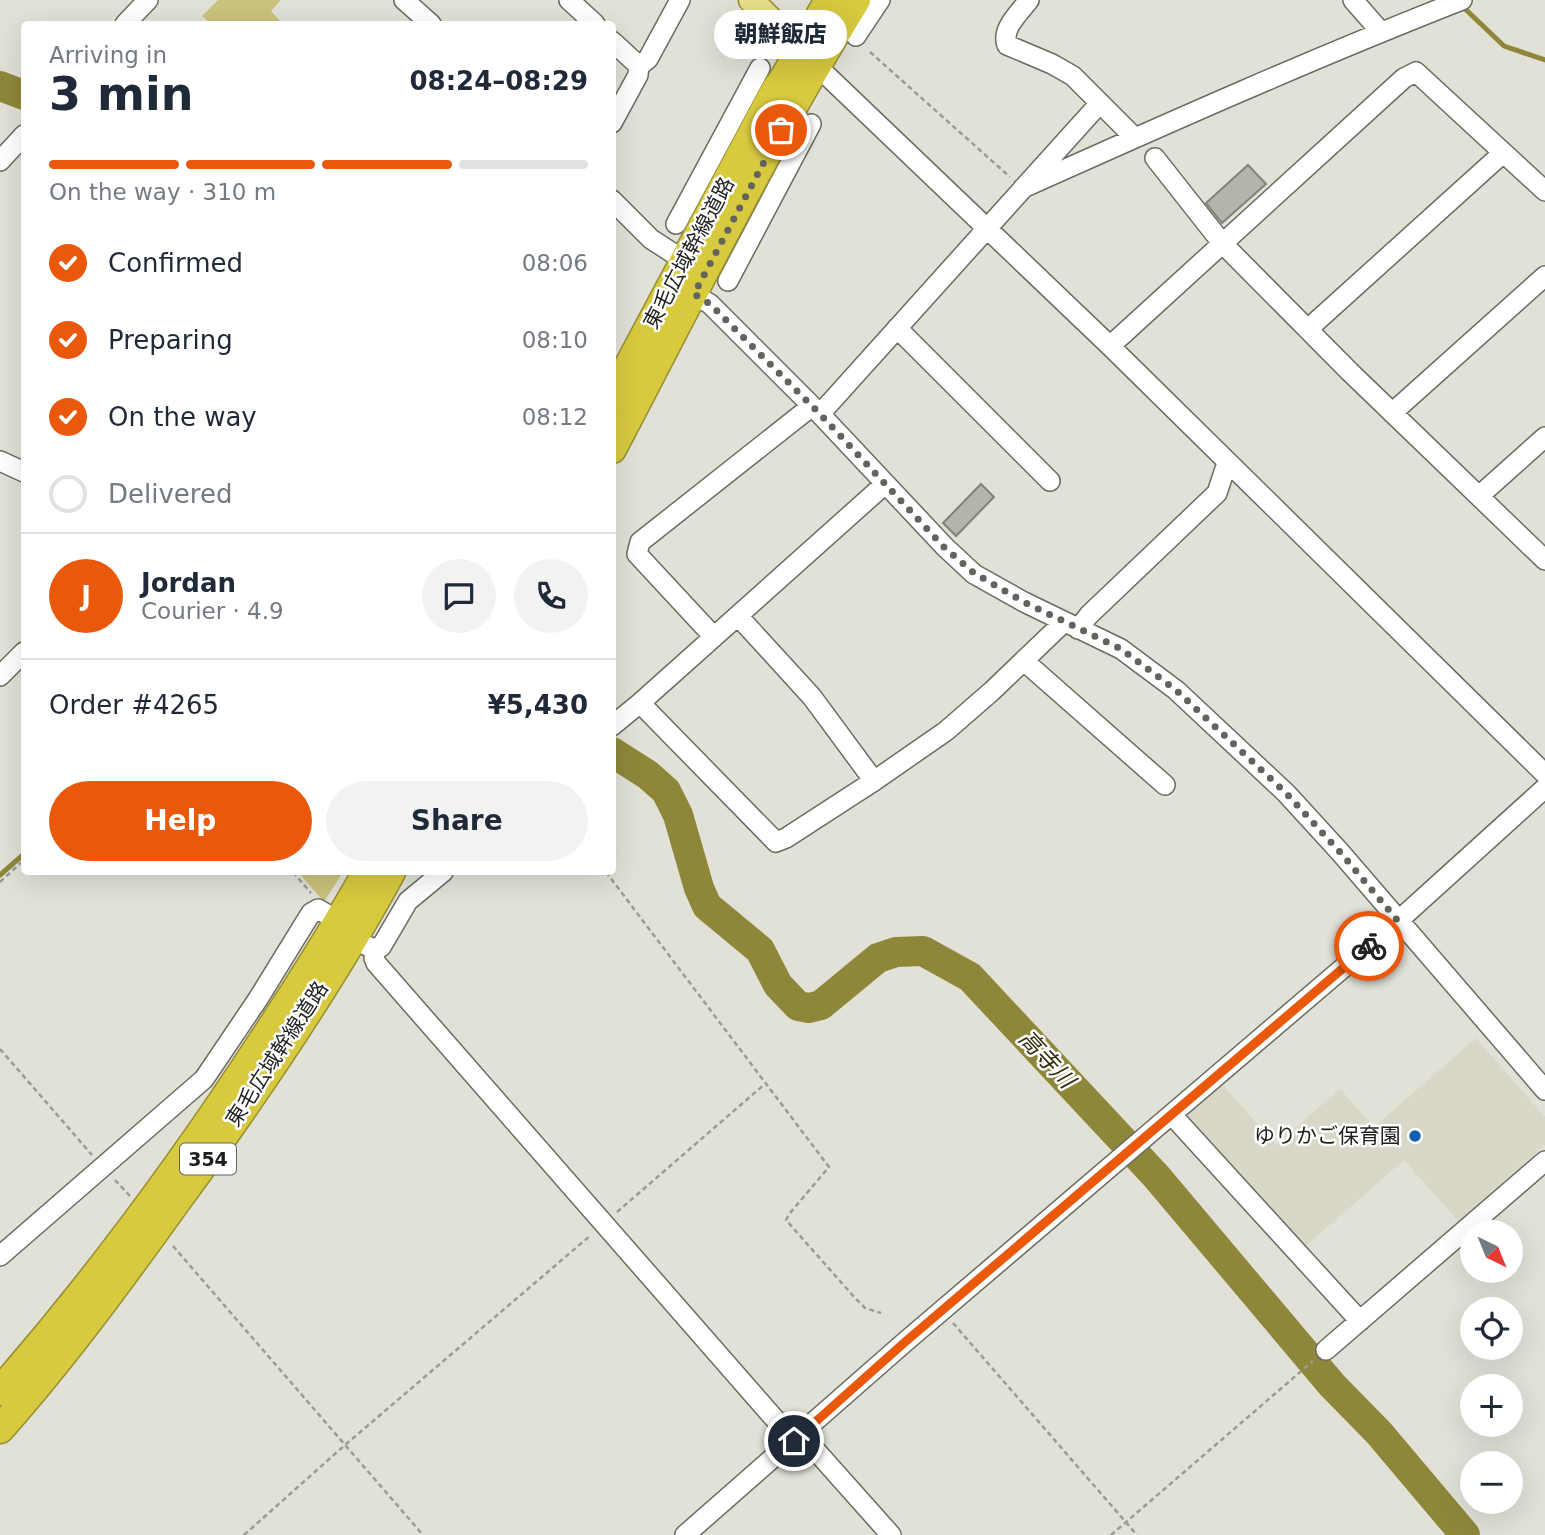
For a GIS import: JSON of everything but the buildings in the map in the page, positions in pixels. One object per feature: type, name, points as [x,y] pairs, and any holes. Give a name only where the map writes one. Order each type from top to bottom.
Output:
[{"type":"highway","name":"東毛広域幹線道路","points":[[616,442],[781,130],[829,0]]},
{"type":"highway","name":"東毛広域幹線道路","points":[[616,392],[708,267],[708,218],[768,79],[783,80],[809,57],[856,0]]},
{"type":"highway","name":"東毛広域幹線道路","points":[[0,1429],[93,1314],[211,1154],[261,1081],[346,929],[366,875]]},
{"type":"highway","name":"東毛広域幹線道路","points":[[0,1391],[146,1209],[196,1142],[292,996],[389,875]]},
{"type":"main road","points":[[751,0],[809,57]]},
{"type":"street","points":[[128,21],[148,0]]},
{"type":"street","points":[[404,0],[428,21]]},
{"type":"street","points":[[569,0],[592,21]]},
{"type":"street","points":[[616,116],[638,75],[639,66],[648,60],[680,0]]},
{"type":"street","points":[[856,36],[880,0]]},
{"type":"street","points":[[1028,0],[1006,31],[1004,38],[1007,45],[1073,76],[1135,138]]},
{"type":"street","points":[[1353,0],[1381,32]]},
{"type":"street","points":[[1023,188],[1381,32],[1462,0]]},
{"type":"street","points":[[616,45],[639,66]]},
{"type":"street","points":[[809,57],[1110,346],[1545,774]]},
{"type":"street","points":[[1110,346],[1404,78],[1416,72],[1545,191]]},
{"type":"street","points":[[676,224],[742,100],[750,103],[768,79]]},
{"type":"street","points":[[714,637],[637,554],[640,542],[816,410],[897,328],[1100,103]]},
{"type":"street","points":[[616,204],[651,239],[708,267],[732,252],[737,243],[750,238],[811,124]]},
{"type":"street","points":[[781,130],[787,144],[781,157],[784,173]]},
{"type":"street","points":[[0,161],[21,138]]},
{"type":"street","points":[[1308,329],[1503,153]]},
{"type":"street","points":[[1155,158],[1222,243],[1392,414],[1545,560]]},
{"type":"street","points":[[706,168],[709,178],[705,198],[708,218]]},
{"type":"street","points":[[1392,414],[1545,276]]},
{"type":"street","points":[[694,294],[707,301],[816,410],[944,547],[974,573],[1121,649],[1176,690],[1286,793],[1545,1090]]},
{"type":"street","points":[[897,328],[1050,481]]},
{"type":"street","points":[[1479,496],[1545,437]]},
{"type":"street","points":[[0,461],[21,471]]},
{"type":"street","points":[[640,704],[776,842],[786,838],[946,731],[1024,661],[1071,625],[1089,615],[1217,493],[1227,463]]},
{"type":"street","points":[[616,723],[885,484]]},
{"type":"street","points":[[738,616],[812,697],[874,781]]},
{"type":"street","points":[[0,676],[21,655]]},
{"type":"street","points":[[1024,661],[1165,785]]},
{"type":"street","points":[[685,1535],[905,1342],[1398,921],[1545,788]]},
{"type":"street","points":[[0,1256],[204,1079],[311,913],[381,947],[408,901],[439,875]]},
{"type":"street","points":[[346,929],[797,1438],[891,1535]]},
{"type":"street","points":[[1172,1115],[1360,1321]]},
{"type":"street","points":[[1326,1350],[1545,1161]]},
{"type":"path","points":[[870,52],[1023,188]]},
{"type":"path","points":[[0,882],[21,863]]},
{"type":"path","points":[[296,875],[346,929]]},
{"type":"path","points":[[608,875],[829,1167],[786,1220],[865,1308],[881,1313]]},
{"type":"path","points":[[0,1049],[126,1193],[146,1209]]},
{"type":"path","points":[[244,1535],[766,1083]]},
{"type":"path","points":[[175,1248],[423,1535]]},
{"type":"path","points":[[943,1311],[1137,1535]]},
{"type":"path","points":[[1111,1535],[1326,1350]]},
{"type":"shaded area","points":[[218,0],[281,0],[271,11],[280,21],[208,21],[202,16]]},
{"type":"shaded area","points":[[301,875],[341,875],[324,902]]},
{"type":"shaded area","name":"ゆりかご保育園","points":[[1476,1038],[1545,1117],[1545,1145],[1458,1221],[1404,1160],[1300,1251],[1183,1117],[1222,1084],[1276,1145],[1340,1089],[1374,1127]]},
{"type":"waterway","points":[[1461,5],[1504,46],[1545,60]]},
{"type":"waterway","name":"高寺川","points":[[0,86],[21,94]]},
{"type":"waterway","name":"高寺川","points":[[616,755],[648,775],[666,791],[678,815],[699,888],[707,906],[760,950],[778,985],[798,1006],[809,1008],[821,1005],[878,958],[896,952],[923,951],[970,977],[1156,1176],[1332,1385],[1379,1433],[1465,1535]]},
{"type":"waterway","points":[[0,875],[21,857]]},
{"type":"way so far","points":[[781,130],[694,294],[707,301],[820,414],[944,547],[974,573],[1024,602],[1121,649],[1176,690],[1286,793],[1398,921],[1369,946]]},
{"type":"place","name":"朝鮮飯店","points":[[781,130]]},
{"type":"place","name":"ゆりかご保育園","points":[[1415,1136]]},
{"type":"route","points":[[794,1441],[905,1342],[1369,946]]}]
